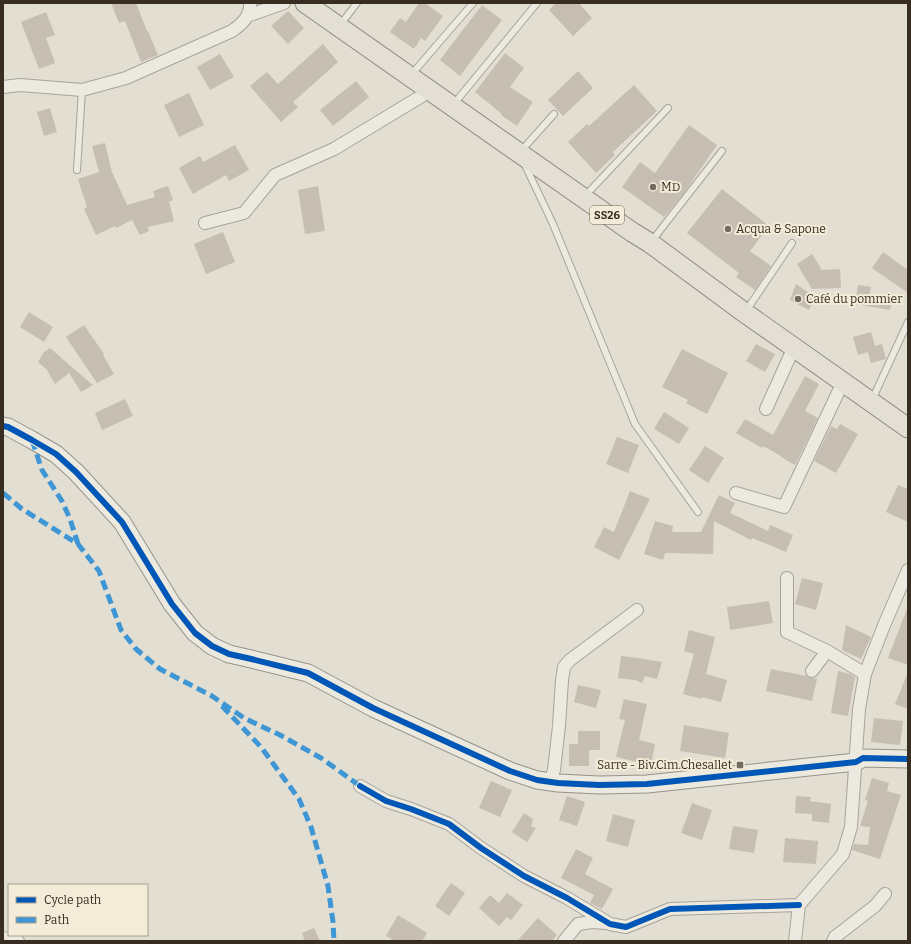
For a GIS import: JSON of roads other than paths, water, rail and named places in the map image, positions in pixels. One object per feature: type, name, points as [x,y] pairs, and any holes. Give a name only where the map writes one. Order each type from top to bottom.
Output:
[{"type":"main road","name":"SS26","points":[[305,3],[583,198],[650,243],[745,313],[908,428]]},
{"type":"street","points":[[3,87],[20,85],[82,90],[126,78],[232,31],[242,24],[247,16],[250,3]]},
{"type":"street","points":[[247,16],[284,3]]},
{"type":"street","points":[[205,223],[244,213],[275,176],[334,150],[430,90]]},
{"type":"street","points":[[766,409],[794,347]]},
{"type":"street","points":[[736,492],[784,506],[843,382]]},
{"type":"street","points":[[3,426],[56,454],[76,472],[122,522],[172,604],[195,633],[212,646],[228,654],[308,674],[373,708],[510,771],[536,780],[550,782],[599,785],[647,784],[856,762],[863,758],[908,759]]},
{"type":"street","points":[[795,941],[799,906],[843,854],[851,827],[859,709],[865,674],[908,570]]},
{"type":"street","points":[[787,578],[787,632],[827,651],[865,674]]},
{"type":"street","points":[[550,782],[554,770],[564,667],[570,660],[637,610]]},
{"type":"street","points":[[812,671],[827,651]]},
{"type":"street","points":[[360,786],[386,801],[411,808],[449,824],[481,848],[524,876],[567,898],[610,924]]},
{"type":"street","points":[[833,941],[835,937],[874,906],[885,894]]},
{"type":"street","points":[[564,941],[578,924],[592,922],[626,927],[670,909],[799,906]]},
{"type":"street","points":[[3,938],[18,941]]},
{"type":"lane","points":[[339,26],[357,3]]},
{"type":"lane","points":[[410,76],[473,3]]},
{"type":"lane","points":[[452,106],[537,3]]},
{"type":"lane","points":[[77,170],[82,90]]},
{"type":"lane","points":[[583,198],[668,108]]},
{"type":"lane","points":[[554,114],[520,153],[553,224],[635,424],[698,512]]},
{"type":"lane","points":[[650,243],[722,152]]},
{"type":"lane","points":[[745,313],[792,243]]},
{"type":"lane","points":[[871,402],[908,322]]},
{"type":"place","name":"MD","points":[[653,187]]},
{"type":"place","name":"Acqua & Sapone","points":[[728,229]]},
{"type":"place","name":"Café du pommier","points":[[798,299]]},
{"type":"place","name":"Sarre - Biv.Cim.Chesallet","points":[[740,765]]}]
